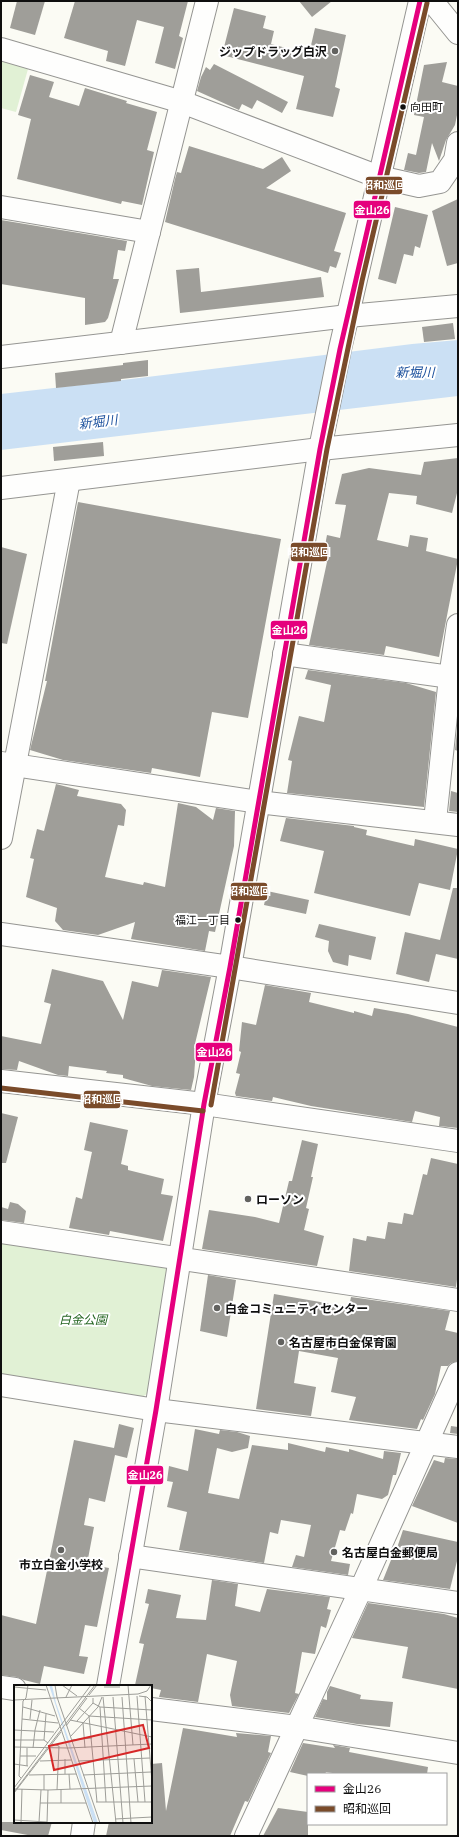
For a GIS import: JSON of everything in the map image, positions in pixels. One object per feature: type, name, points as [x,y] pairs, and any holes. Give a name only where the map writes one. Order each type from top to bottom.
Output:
[{"type":"street","points":[[120,343],[207,1]]},
{"type":"street","points":[[108,1685],[156,1410],[204,1104],[230,967],[320,449],[340,349],[420,1]]},
{"type":"street","points":[[432,1],[458,33]]},
{"type":"street","points":[[1,49],[182,102],[379,177],[419,186],[440,182],[455,160],[458,143]]},
{"type":"street","points":[[1,207],[149,232]]},
{"type":"street","points":[[1,357],[348,316],[458,306]]},
{"type":"street","points":[[1,488],[320,449],[458,434]]},
{"type":"street","points":[[1,838],[9,764],[69,480]]},
{"type":"street","points":[[435,821],[454,677],[458,624]]},
{"type":"street","points":[[284,654],[454,677]]},
{"type":"street","points":[[9,764],[258,802],[435,821],[458,825]]},
{"type":"street","points":[[1,934],[230,967],[458,1003]]},
{"type":"street","points":[[1,1080],[204,1104],[458,1141]]},
{"type":"street","points":[[1,1232],[179,1260],[458,1300]]},
{"type":"street","points":[[246,1836],[361,1589],[458,1373]]},
{"type":"street","points":[[1,1385],[156,1410],[458,1447]]},
{"type":"street","points":[[130,1556],[458,1603]]},
{"type":"street","points":[[1,1687],[14,1689]]},
{"type":"street","points":[[152,1709],[297,1727],[458,1753]]},
{"type":"street","points":[[82,1836],[84,1823]]},
{"type":"green space","points":[[1,61],[28,69],[16,112],[1,108]]},
{"type":"green space","name":"白金公園","points":[[1,1240],[168,1262],[150,1392],[142,1397],[1,1374]]},
{"type":"water","name":"新堀川","points":[[458,340],[458,396],[1,450],[1,394],[412,344]]},
{"type":"building","points":[[17,1],[45,1],[35,35],[10,28]]},
{"type":"building","points":[[75,1],[188,1],[179,36],[183,38],[175,69],[155,63],[164,27],[137,20],[125,66],[106,61],[108,51],[64,38]]},
{"type":"building","points":[[299,1],[332,1],[312,17]]},
{"type":"building","points":[[234,8],[266,16],[263,28],[274,31],[271,44],[309,54],[315,28],[346,35],[335,87],[340,89],[333,117],[296,109],[304,76],[222,55]]},
{"type":"building","points":[[447,62],[442,82],[458,86],[458,110],[455,125],[446,140],[439,161],[432,143],[426,172],[419,173],[404,170],[408,153],[416,155],[424,117],[414,115],[424,65]]},
{"type":"building","points":[[214,64],[288,102],[282,113],[257,100],[252,109],[242,104],[239,110],[197,91],[206,67],[210,70]]},
{"type":"building","points":[[30,75],[54,82],[49,97],[79,106],[85,88],[127,101],[126,103],[157,112],[147,150],[154,152],[142,205],[122,201],[121,204],[17,179],[31,119],[18,115]]},
{"type":"building","points":[[189,146],[263,169],[282,157],[291,171],[266,188],[346,213],[334,251],[341,253],[336,268],[330,266],[328,273],[165,222],[177,172],[181,173]]},
{"type":"building","points":[[458,199],[458,263],[447,266],[432,211]]},
{"type":"building","points":[[395,207],[428,215],[420,248],[415,246],[413,256],[404,254],[396,284],[378,279]]},
{"type":"building","points":[[1,220],[127,241],[125,251],[118,250],[113,279],[119,279],[108,318],[105,322],[85,325],[85,298],[1,284]]},
{"type":"building","points":[[199,268],[201,292],[321,277],[324,297],[180,313],[176,270]]},
{"type":"building","points":[[453,323],[455,339],[424,342],[422,327]]},
{"type":"building","points":[[148,360],[148,376],[121,379],[121,381],[56,388],[55,373],[123,365],[123,363]]},
{"type":"building","points":[[103,442],[104,456],[54,461],[53,447]]},
{"type":"building","points":[[458,458],[458,489],[452,513],[416,504],[417,496],[389,493],[377,540],[408,547],[410,535],[428,538],[426,551],[458,559],[439,657],[386,646],[384,655],[309,645],[327,562],[322,561],[327,535],[340,538],[346,505],[335,504],[342,474],[369,468],[421,475],[424,462]]},
{"type":"building","points":[[78,502],[281,539],[248,718],[212,712],[200,777],[152,768],[151,773],[63,760],[30,750],[47,681],[45,681]]},
{"type":"building","points":[[1,547],[27,554],[7,644],[1,643]]},
{"type":"building","points":[[308,670],[406,683],[436,692],[424,807],[287,793],[292,761],[288,760],[299,716],[324,722],[331,685],[305,679]]},
{"type":"building","points":[[458,721],[458,751],[455,750]]},
{"type":"building","points":[[56,784],[79,790],[77,796],[121,804],[126,810],[124,826],[118,825],[105,877],[143,885],[144,882],[165,887],[178,803],[196,807],[213,820],[216,808],[235,811],[234,846],[215,932],[209,931],[205,951],[131,939],[135,922],[98,935],[63,930],[55,921],[57,908],[26,897],[34,859],[30,858],[37,829],[44,831]]},
{"type":"building","points":[[451,791],[458,793],[458,812],[449,811]]},
{"type":"building","points":[[286,818],[354,826],[367,830],[366,835],[414,846],[415,839],[458,849],[450,890],[419,883],[410,916],[314,893],[324,851],[280,841]]},
{"type":"building","points":[[453,888],[458,888],[458,959],[436,954],[429,982],[396,974],[405,932],[440,940]]},
{"type":"building","points":[[267,891],[309,900],[306,914],[264,905]]},
{"type":"building","points":[[319,924],[376,937],[371,960],[349,955],[348,966],[333,962],[328,951],[329,941],[315,937]]},
{"type":"building","points":[[52,969],[103,981],[123,1020],[132,981],[158,987],[162,970],[211,977],[194,1048],[196,1048],[194,1077],[191,1090],[152,1086],[123,1078],[123,1075],[106,1073],[107,1071],[69,1066],[68,1076],[58,1075],[19,1061],[17,1070],[1,1069],[1,1036],[41,1044],[51,1004],[44,1002]]},
{"type":"building","points":[[265,985],[311,993],[309,1002],[354,1013],[354,1011],[372,1016],[374,1008],[408,1014],[458,1027],[458,1128],[439,1126],[440,1117],[415,1111],[412,1122],[311,1106],[273,1097],[272,1101],[236,1096],[235,1093],[240,1074],[236,1073],[241,1052],[239,1051],[242,1022],[256,1025]]},
{"type":"building","points":[[1,1113],[18,1117],[6,1163],[1,1163]]},
{"type":"building","points":[[90,1122],[128,1130],[121,1164],[128,1166],[128,1170],[164,1179],[161,1194],[173,1196],[163,1241],[110,1231],[109,1235],[69,1228],[76,1197],[82,1199],[92,1152],[84,1150]]},
{"type":"building","points":[[302,1140],[318,1144],[311,1177],[313,1177],[306,1208],[309,1209],[304,1230],[324,1236],[317,1266],[202,1249],[209,1210],[255,1217],[279,1223],[289,1181],[292,1181]]},
{"type":"building","points":[[431,1158],[458,1164],[458,1272],[456,1287],[349,1271],[353,1238],[366,1241],[367,1236],[385,1239],[388,1222],[402,1224],[404,1213],[413,1215],[423,1174],[427,1175]]},
{"type":"building","points":[[10,1202],[18,1204],[26,1211],[24,1223],[1,1220],[1,1207],[8,1209]]},
{"type":"building","name":"白金コミュニティセンター","points":[[208,1275],[236,1280],[227,1337],[200,1331]]},
{"type":"building","points":[[274,1294],[349,1307],[351,1297],[450,1311],[445,1330],[458,1333],[458,1361],[451,1363],[448,1366],[441,1366],[435,1394],[423,1420],[421,1419],[417,1429],[349,1420],[356,1397],[331,1392],[338,1358],[299,1351],[294,1383],[316,1387],[311,1416],[256,1409]]},
{"type":"building","points":[[119,1424],[134,1428],[127,1458],[115,1455],[105,1502],[89,1498],[84,1525],[94,1527],[87,1564],[109,1568],[97,1627],[85,1625],[79,1656],[88,1657],[84,1674],[44,1666],[40,1684],[17,1677],[1,1675],[1,1615],[36,1624],[74,1440],[114,1448]]},
{"type":"building","points":[[451,1426],[458,1427],[458,1434],[450,1433]]},
{"type":"building","points":[[195,1429],[219,1434],[220,1430],[237,1432],[250,1436],[248,1448],[232,1452],[217,1448],[208,1493],[239,1499],[252,1445],[288,1450],[288,1443],[325,1452],[326,1447],[349,1452],[349,1449],[383,1459],[384,1451],[401,1453],[396,1475],[393,1475],[388,1495],[382,1499],[357,1494],[353,1514],[351,1513],[345,1531],[340,1530],[331,1561],[350,1564],[348,1575],[292,1567],[296,1555],[304,1557],[311,1525],[281,1520],[278,1534],[270,1532],[264,1563],[179,1550],[187,1512],[167,1507],[173,1482],[167,1481],[169,1466],[188,1471]]},
{"type":"building","points":[[445,1458],[458,1459],[458,1523],[412,1506],[434,1460],[444,1463]]},
{"type":"building","points":[[403,1530],[458,1542],[458,1557],[450,1589],[383,1580],[391,1560],[393,1560]]},
{"type":"building","points":[[212,1580],[238,1584],[235,1606],[260,1612],[267,1589],[330,1597],[327,1609],[331,1610],[326,1628],[321,1626],[315,1654],[302,1652],[295,1693],[299,1694],[289,1713],[232,1706],[230,1695],[237,1661],[207,1654],[198,1702],[159,1697],[161,1690],[152,1688],[152,1685],[135,1685],[144,1644],[139,1643],[149,1604],[145,1603],[148,1589],[181,1595],[176,1618],[206,1620]]},
{"type":"building","points":[[368,1603],[444,1614],[458,1618],[458,1689],[402,1678],[408,1647],[352,1638]]},
{"type":"building","points":[[330,1686],[361,1695],[360,1699],[393,1702],[390,1727],[357,1724],[315,1717],[323,1699],[327,1700],[327,1692]]},
{"type":"building","points":[[183,1728],[237,1737],[236,1733],[271,1736],[268,1752],[271,1753],[248,1802],[245,1801],[230,1836],[106,1836],[109,1823],[152,1823],[152,1764],[162,1763],[166,1811]]},
{"type":"building","points":[[303,1743],[335,1748],[333,1745],[350,1748],[349,1752],[428,1767],[427,1773],[326,1772],[307,1773],[307,1776],[290,1772]]},
{"type":"building","points":[[278,1808],[307,1812],[308,1836],[263,1836]]},
{"type":"building","points":[[1,1822],[52,1823],[48,1836],[33,1836],[1,1830]]},
{"type":"transit line","name":"金山26","points":[[108,1685],[156,1410],[204,1104],[230,967],[320,449],[340,349],[420,1]]},
{"type":"transit line","name":"昭和巡回","points":[[211,1105],[327,449],[362,281],[427,3]]},
{"type":"transit line","name":"昭和巡回","points":[[1,1088],[203,1111]]},
{"type":"place","name":"ジップドラッグ白沢","points":[[335,51]]},
{"type":"place","name":"向田町","points":[[403,107]]},
{"type":"place","name":"福江一丁目","points":[[238,920]]},
{"type":"place","name":"ローソン","points":[[248,1199]]},
{"type":"place","name":"白金コミュニティセンター","points":[[217,1308]]},
{"type":"place","name":"名古屋市白金保育園","points":[[281,1342]]},
{"type":"place","name":"市立白金小学校","points":[[61,1550]]},
{"type":"place","name":"名古屋白金郵便局","points":[[334,1552]]}]
